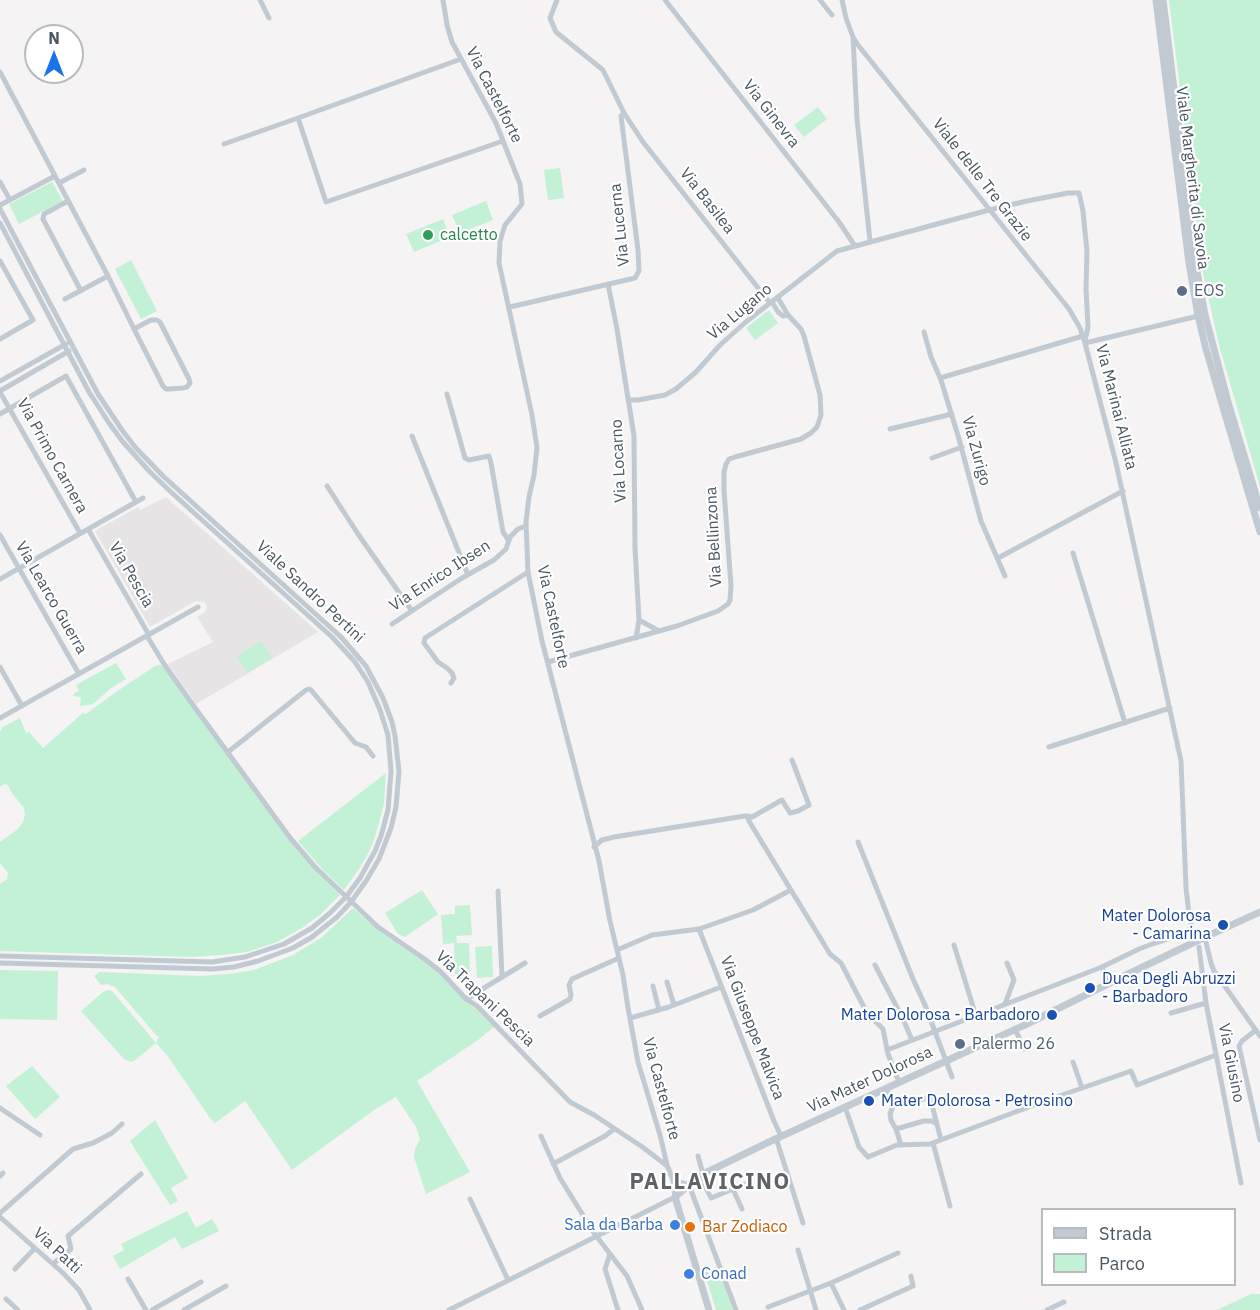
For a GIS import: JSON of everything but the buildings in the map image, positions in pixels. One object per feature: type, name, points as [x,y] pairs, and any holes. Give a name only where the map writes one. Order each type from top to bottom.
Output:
[{"type":"street","points":[[260,0],[269,18]]},
{"type":"street","name":"Via Castelforte","points":[[443,0],[452,42],[496,123],[520,184],[522,204],[505,225],[500,241],[499,263],[510,307],[537,448],[526,526],[528,572],[548,662],[599,861],[623,975],[638,1062],[673,1180],[675,1197]]},
{"type":"street","name":"Via Basilea","points":[[557,0],[550,18],[556,32],[603,70],[624,113],[643,141],[773,301]]},
{"type":"street","name":"Via Ginevra","points":[[665,0],[839,222],[855,246]]},
{"type":"street","points":[[820,0],[832,15]]},
{"type":"street","points":[[842,0],[853,37],[857,119],[870,241]]},
{"type":"street","name":"Viale Margherita di Savoia","points":[[1156,0],[1187,252],[1198,316],[1218,393],[1260,532]]},
{"type":"street","name":"Viale Margherita di Savoia","points":[[1163,0],[1195,261],[1205,315],[1260,508]]},
{"type":"street","name":"Viale delle Tre Grazie","points":[[853,37],[1069,309],[1084,339]]},
{"type":"street","points":[[225,144],[461,59]]},
{"type":"street","points":[[0,72],[108,276],[134,329],[164,388],[187,387],[189,379],[160,322],[152,320],[134,329]]},
{"type":"street","name":"Via Lucerna","points":[[510,307],[635,278],[639,272],[621,116],[624,113]]},
{"type":"street","points":[[298,118],[326,202],[503,141]]},
{"type":"street","points":[[59,183],[84,170]]},
{"type":"street","points":[[0,207],[55,176]]},
{"type":"street","points":[[0,182],[10,200]]},
{"type":"street","name":"Via Marinai Alliata","points":[[870,241],[1027,201],[1079,193],[1087,252],[1088,327],[1084,339],[1123,491],[1181,761],[1186,888],[1193,931],[1147,946],[1102,967],[887,1050]]},
{"type":"street","points":[[69,201],[44,214],[44,219],[81,291]]},
{"type":"street","name":"Viale Sandro Pertini","points":[[0,207],[104,403],[135,447],[163,476],[341,637],[359,657],[377,686],[387,710],[395,736],[399,771],[396,807],[379,859],[351,902],[328,925],[302,943],[268,958],[234,967],[202,969],[0,963]]},
{"type":"street","name":"Viale Sandro Pertini","points":[[0,223],[98,408],[123,442],[172,493],[351,656],[368,682],[380,710],[388,735],[392,771],[385,823],[375,851],[360,878],[346,897],[322,920],[294,939],[265,952],[235,959],[202,962],[0,956]]},
{"type":"street","name":"Via Lugano","points":[[629,400],[665,395],[676,389],[696,372],[720,345],[837,251],[870,241]]},
{"type":"street","points":[[0,261],[33,320],[0,339]]},
{"type":"street","points":[[65,299],[108,276]]},
{"type":"street","name":"Via Locarno","points":[[608,284],[634,436],[635,548],[639,620],[636,638]]},
{"type":"street","name":"Via Bellinzona","points":[[548,662],[636,638],[718,611],[730,600],[724,490],[726,464],[729,459],[801,439],[818,427],[821,415],[816,376],[801,329],[788,315],[783,316],[778,312],[773,301]]},
{"type":"street","points":[[940,378],[1084,339],[1198,316]]},
{"type":"street","name":"Via Zurigo","points":[[924,332],[962,447],[981,521],[1005,576]]},
{"type":"street","points":[[0,381],[70,342]]},
{"type":"street","points":[[0,391],[74,349]]},
{"type":"street","points":[[0,414],[66,376],[136,502]]},
{"type":"street","name":"Via Primo Carnera","points":[[0,391],[80,533]]},
{"type":"street","points":[[447,394],[465,458],[469,460],[489,456],[503,532],[509,541]]},
{"type":"street","points":[[890,429],[952,414]]},
{"type":"street","points":[[412,436],[468,575]]},
{"type":"street","points":[[932,458],[962,447]]},
{"type":"street","points":[[327,486],[412,611]]},
{"type":"street","points":[[998,558],[1123,491]]},
{"type":"street","points":[[0,579],[143,498]]},
{"type":"street","name":"Via Enrico Ibsen","points":[[392,624],[494,560],[506,549],[510,537],[518,529],[526,526]]},
{"type":"street","name":"Via Pescia","points":[[88,529],[148,636]]},
{"type":"street","name":"Via Learco Guerra","points":[[0,535],[79,674]]},
{"type":"street","points":[[1073,553],[1125,723]]},
{"type":"street","points":[[451,683],[454,678],[452,673],[438,662],[424,643],[425,638],[528,572]]},
{"type":"street","points":[[0,718],[198,607]]},
{"type":"street","points":[[639,620],[659,631]]},
{"type":"street","name":"Via Trapani Pescia","points":[[148,636],[164,664],[291,839],[315,867],[378,927],[435,966],[570,1102],[594,1115],[667,1165]]},
{"type":"street","points":[[0,667],[22,706]]},
{"type":"street","points":[[228,752],[309,689],[356,743],[366,747],[373,756]]},
{"type":"street","points":[[1049,747],[1170,708]]},
{"type":"street","points":[[594,846],[602,840],[614,837],[752,817],[782,800],[790,813],[809,805],[792,760]]},
{"type":"street","points":[[748,816],[830,954],[841,963],[867,1013],[883,1029],[887,1050],[899,1082]]},
{"type":"street","points":[[858,842],[952,1077]]},
{"type":"street","points":[[617,950],[652,935],[699,929],[753,910],[791,890]]},
{"type":"street","points":[[498,891],[502,976]]},
{"type":"street","name":"Via Mater Dolorosa","points":[[675,1197],[702,1175],[779,1137],[1015,1029],[1260,912]]},
{"type":"street","name":"Via Giuseppe Malvica","points":[[699,929],[779,1137],[803,1223]]},
{"type":"street","points":[[1202,941],[1214,971],[1260,1036]]},
{"type":"street","name":"Via Giusino","points":[[1202,941],[1206,1003],[1241,1183]]},
{"type":"street","points":[[954,945],[976,1016]]},
{"type":"street","points":[[540,1016],[570,999],[569,985],[572,979],[619,958]]},
{"type":"street","points":[[466,999],[525,963]]},
{"type":"street","points":[[1005,1004],[1014,980],[1008,963]]},
{"type":"street","points":[[875,965],[912,1040]]},
{"type":"street","points":[[1102,967],[1109,984]]},
{"type":"street","points":[[667,982],[674,1005]]},
{"type":"street","points":[[653,986],[659,1010]]},
{"type":"street","points":[[630,1018],[674,1005],[721,987]]},
{"type":"street","points":[[1171,1013],[1206,1003]]},
{"type":"street","points":[[1015,1029],[1024,1049]]},
{"type":"street","points":[[1256,1030],[1239,1046],[1260,1140]]},
{"type":"street","points":[[845,1107],[859,1147],[868,1157],[897,1145],[932,1144],[1131,1071],[1137,1085],[1216,1055]]},
{"type":"street","points":[[1073,1062],[1082,1088]]},
{"type":"street","points":[[886,1088],[893,1106],[890,1114],[891,1120],[902,1145]]},
{"type":"street","points":[[893,1106],[930,1097],[941,1140]]},
{"type":"street","points":[[0,1108],[40,1135]]},
{"type":"street","points":[[896,1129],[932,1120],[937,1124]]},
{"type":"street","points":[[0,1215],[73,1149],[93,1143],[112,1133],[122,1124]]},
{"type":"street","points":[[553,1164],[614,1129]]},
{"type":"street","points":[[541,1136],[560,1178],[597,1237],[627,1276],[642,1310]]},
{"type":"street","points":[[932,1144],[950,1206]]},
{"type":"street","points":[[698,1156],[711,1198],[748,1183]]},
{"type":"street","points":[[53,1264],[71,1249],[68,1236],[141,1174]]},
{"type":"street","points":[[673,1180],[689,1185],[736,1310]]},
{"type":"street","points":[[733,1189],[742,1209]]},
{"type":"street","points":[[449,1310],[675,1197],[709,1310]]},
{"type":"street","points":[[470,1199],[508,1281]]},
{"type":"street","name":"Via Patti","points":[[0,1215],[79,1290],[90,1310]]},
{"type":"street","points":[[15,1269],[35,1248]]},
{"type":"street","points":[[798,1251],[816,1310]]},
{"type":"street","points":[[768,1307],[810,1292],[898,1253]]},
{"type":"street","points":[[610,1254],[606,1269],[618,1310]]},
{"type":"street","points":[[699,1278],[721,1269]]},
{"type":"street","points":[[860,1310],[913,1286],[911,1276]]},
{"type":"street","points":[[128,1279],[146,1310]]},
{"type":"street","points":[[152,1310],[201,1282]]},
{"type":"street","points":[[831,1283],[844,1310]]},
{"type":"street","points":[[184,1310],[226,1286]]},
{"type":"street","points":[[6,1299],[18,1310]]},
{"type":"street","points":[[1047,1310],[1064,1302]]},
{"type":"shaded area","points":[[166,497],[318,632],[196,704],[168,664],[213,642],[197,617],[205,612],[207,607],[204,602],[196,601],[150,627],[95,531],[138,507],[140,510]]},
{"type":"green space","points":[[1169,0],[1260,0],[1260,487],[1219,345],[1203,273]]},
{"type":"green space","points":[[818,107],[827,119],[804,137],[794,125]]},
{"type":"green space","points":[[560,168],[564,198],[548,200],[544,170]]},
{"type":"green space","points":[[52,182],[63,201],[19,224],[9,204]]},
{"type":"green space","name":"calcetto","points":[[486,201],[493,220],[460,233],[452,215]]},
{"type":"green space","name":"calcetto","points":[[443,219],[450,237],[414,252],[406,234]]},
{"type":"green space","points":[[131,260],[157,311],[141,319],[115,269]]},
{"type":"green space","points":[[769,310],[778,323],[755,340],[746,328]]},
{"type":"green space","points":[[261,641],[272,658],[247,673],[237,656]]},
{"type":"green space","points":[[116,663],[126,679],[93,704],[80,706],[81,697],[73,696],[79,691],[76,685]]},
{"type":"green space","points":[[155,666],[163,666],[294,847],[340,895],[321,914],[302,928],[277,942],[247,952],[188,957],[0,951],[0,884],[7,879],[8,873],[0,863],[0,842],[18,829],[25,815],[24,808],[8,785],[4,784],[0,787],[1,728],[20,718],[26,733],[29,732],[43,748],[83,713],[86,714]]},
{"type":"green space","points":[[386,773],[384,803],[376,834],[361,866],[344,890],[298,841]]},
{"type":"green space","points":[[422,890],[438,914],[405,937],[398,934],[385,913]]},
{"type":"green space","points":[[470,905],[472,935],[456,936],[457,943],[469,943],[470,973],[455,974],[454,943],[443,944],[441,915],[455,914],[455,906]]},
{"type":"green space","points":[[353,908],[382,933],[435,969],[494,1027],[417,1081],[470,1172],[426,1194],[414,1157],[420,1139],[416,1127],[396,1097],[374,1110],[292,1170],[245,1101],[215,1123],[156,1043],[159,1037],[115,987],[107,984],[101,985],[94,976],[100,972],[200,976],[254,970],[293,955],[321,938]]},
{"type":"green space","points":[[492,946],[493,977],[477,978],[475,947]]},
{"type":"green space","points":[[0,970],[58,971],[57,1020],[0,1019]]},
{"type":"green space","points":[[112,991],[156,1043],[131,1062],[124,1059],[81,1011],[103,992]]},
{"type":"green space","points":[[32,1066],[60,1097],[35,1119],[6,1086]]},
{"type":"green space","points":[[155,1120],[188,1178],[171,1188],[178,1201],[170,1205],[130,1141]]},
{"type":"green space","points":[[187,1211],[196,1228],[212,1219],[219,1231],[182,1249],[175,1237],[120,1269],[113,1256],[124,1250],[121,1244]]},
{"type":"green space","points":[[720,1273],[733,1310],[716,1310],[706,1278]]},
{"type":"green space","points":[[1251,1294],[1260,1294],[1260,1310],[1217,1310]]},
{"type":"place","name":"calcetto","points":[[428,235]]},
{"type":"place","name":"EOS","points":[[1182,291]]},
{"type":"place","name":"Mater Dolorosa - Camarina","points":[[1223,925]]},
{"type":"place","name":"Duca Degli Abruzzi - Barbadoro","points":[[1090,988]]},
{"type":"place","name":"Mater Dolorosa - Barbadoro","points":[[1052,1015]]},
{"type":"place","name":"Palermo 26","points":[[960,1044]]},
{"type":"place","name":"Mater Dolorosa - Petrosino","points":[[869,1101]]},
{"type":"place","name":"Sala da Barba","points":[[675,1225]]},
{"type":"place","name":"Bar Zodiaco","points":[[690,1227]]},
{"type":"place","name":"Conad","points":[[689,1274]]},
{"type":"district","name":"PALLAVICINO","points":[[710,1183]]}]
